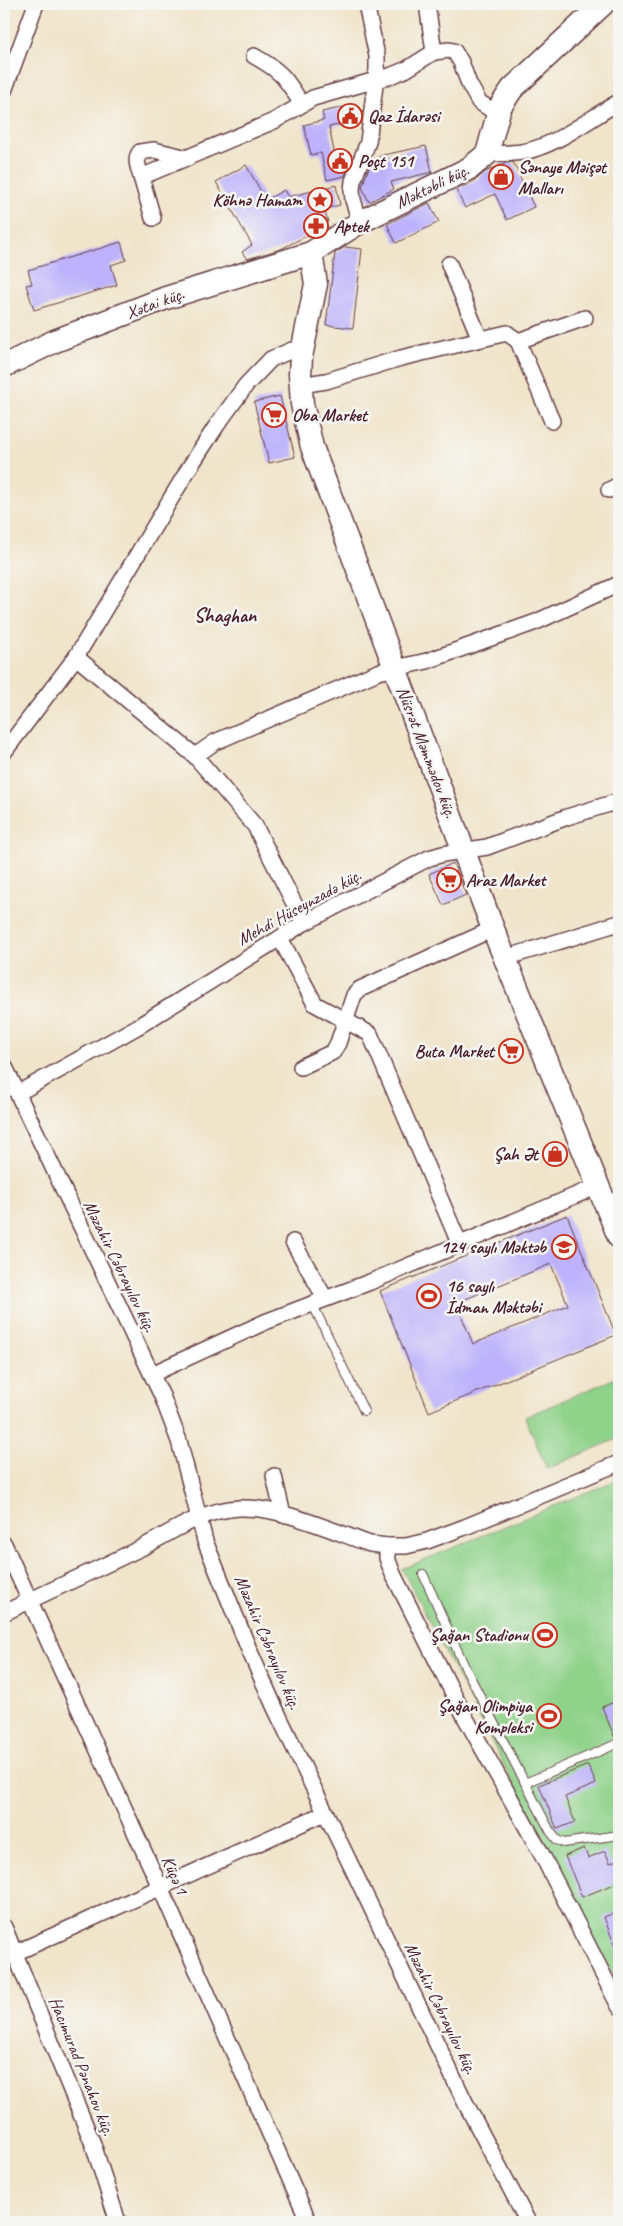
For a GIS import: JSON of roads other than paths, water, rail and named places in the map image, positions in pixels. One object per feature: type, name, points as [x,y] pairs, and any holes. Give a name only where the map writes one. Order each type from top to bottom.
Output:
[{"type":"street","points":[[4,91],[21,39],[36,4]]},
{"type":"street","points":[[360,222],[352,190],[353,181],[368,142],[376,56],[366,4]]},
{"type":"street","points":[[427,4],[434,52]]},
{"type":"street","name":"Məktəbli küç.","points":[[311,253],[360,222],[470,168],[486,154],[498,114],[504,100],[512,89],[603,4]]},
{"type":"street","points":[[141,178],[274,121],[301,103],[330,92],[375,81],[407,69],[434,52],[449,50],[459,56],[479,102],[498,114]]},
{"type":"street","points":[[254,56],[276,68],[283,75],[301,103]]},
{"type":"street","points":[[486,154],[522,152],[536,148],[617,108]]},
{"type":"street","points":[[153,218],[136,161],[140,152],[154,150],[188,158]]},
{"type":"street","name":"Nüsrət Məmmədov küç.","points":[[311,253],[316,284],[302,349],[300,385],[303,414],[312,448],[394,668],[466,851],[493,929],[619,1237]]},
{"type":"street","name":"Xətai küç.","points":[[4,366],[55,341],[157,302],[311,253]]},
{"type":"street","points":[[449,264],[480,339]]},
{"type":"street","points":[[518,341],[585,318]]},
{"type":"street","points":[[300,385],[326,381],[401,358],[507,333],[518,341],[552,421]]},
{"type":"street","points":[[4,752],[76,657],[192,465],[234,401],[258,370],[271,360],[292,350],[302,349]]},
{"type":"street","points":[[196,756],[215,742],[361,679],[394,668],[427,662],[536,622],[619,584]]},
{"type":"street","points":[[76,657],[196,756],[255,826],[304,922]]},
{"type":"street","name":"Mehdi Hüseynzadə küç.","points":[[18,1093],[137,1027],[304,922],[429,858],[487,847],[619,801]]},
{"type":"street","points":[[505,958],[619,923]]},
{"type":"street","points":[[301,1067],[332,1052],[338,1043],[354,995],[360,990],[493,929]]},
{"type":"street","points":[[280,938],[315,1004],[370,1034],[460,1245]]},
{"type":"street","name":"Məzahir Cəbrayılov küç.","points":[[4,1065],[152,1374],[179,1441],[198,1518],[250,1652],[325,1813],[466,2104],[528,2222]]},
{"type":"street","points":[[152,1374],[318,1301],[460,1245],[598,1186]]},
{"type":"street","points":[[293,1242],[318,1301]]},
{"type":"street","points":[[4,1613],[198,1518],[239,1508],[283,1515],[370,1544],[406,1546],[426,1541],[619,1463]]},
{"type":"street","points":[[274,1476],[283,1515]]},
{"type":"street","name":"Küçə 1","points":[[4,1544],[28,1601],[160,1886],[309,2222]]},
{"type":"street","points":[[387,1546],[387,1558],[393,1574],[465,1717],[542,1853],[619,2006]]},
{"type":"street","points":[[10,1955],[325,1813]]},
{"type":"street","name":"Hacımurad Pənahov küç.","points":[[4,1927],[10,1955],[93,2144],[118,2222]]},
{"type":"lane","points":[[318,1301],[364,1411]]},
{"type":"lane","points":[[423,1574],[465,1667],[550,1831],[557,1840],[564,1843],[619,1835]]},
{"type":"lane","points":[[525,1783],[619,1743]]},
{"type":"place","name":"Qaz İdarəsi","points":[[350,116]]},
{"type":"place","name":"Poçt 151","points":[[340,161]]},
{"type":"place","name":"Sənaye Məişət Malları","points":[[501,177]]},
{"type":"place","name":"Köhnə Hamam","points":[[320,200]]},
{"type":"place","name":"Aptek","points":[[316,226]]},
{"type":"place","name":"Oba Market","points":[[274,415]]},
{"type":"place","name":"Araz Market","points":[[449,880]]},
{"type":"place","name":"Buta Market","points":[[511,1051]]},
{"type":"place","name":"Şah Ət","points":[[555,1154]]},
{"type":"place","name":"124 saylı Məktəb","points":[[564,1247]]},
{"type":"place","name":"16 saylı İdman Məktəbi","points":[[429,1296]]},
{"type":"place","name":"Şağan Stadionu","points":[[545,1635]]},
{"type":"place","name":"Şağan Olimpiya Kompleksi","points":[[549,1716]]},
{"type":"district","name":"Shaghan","points":[[225,615]]}]
